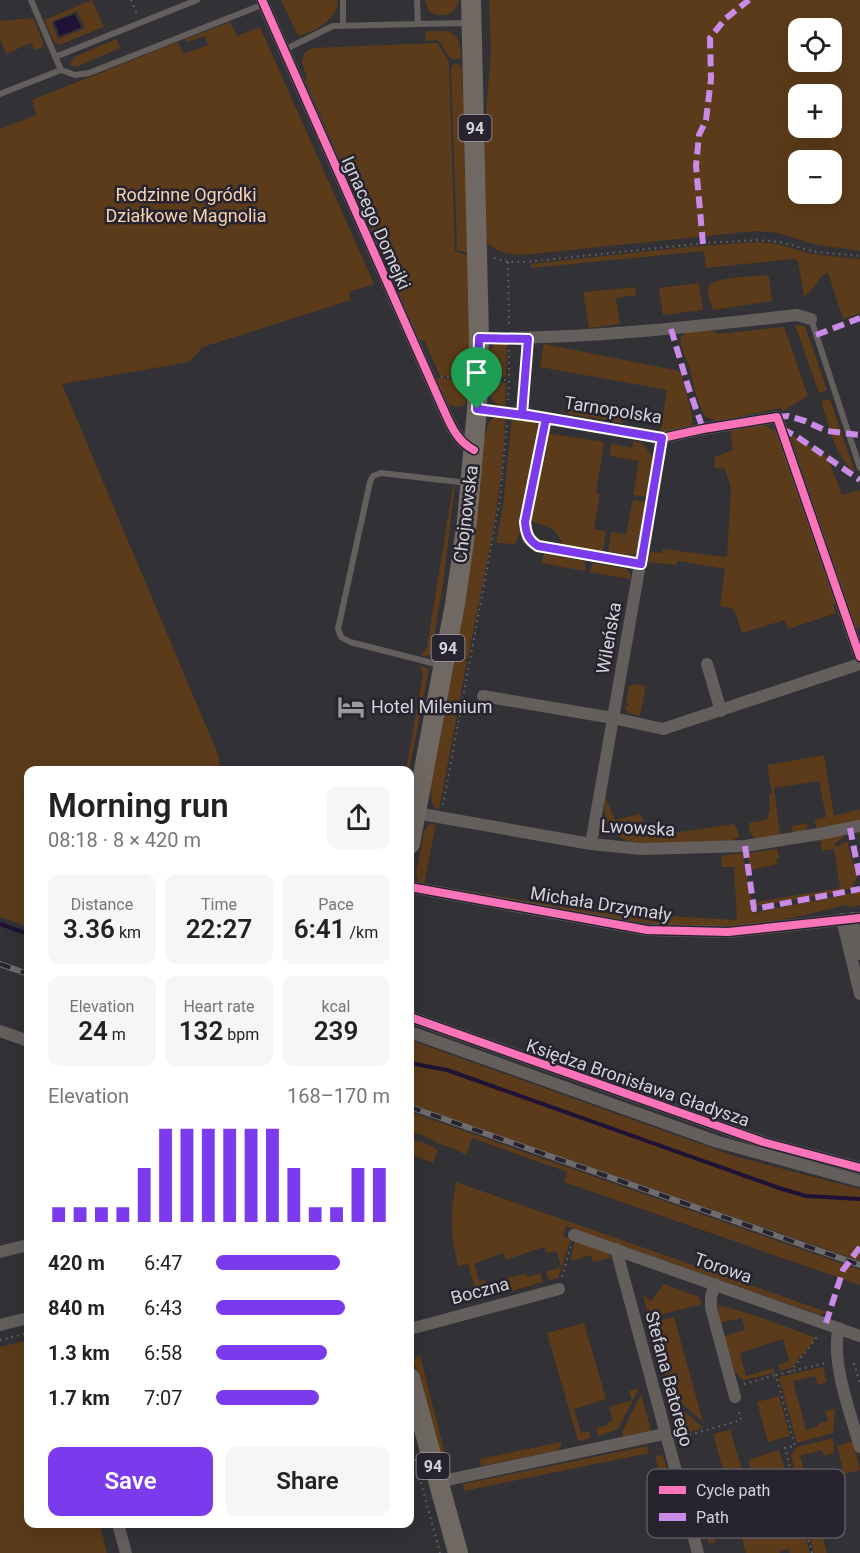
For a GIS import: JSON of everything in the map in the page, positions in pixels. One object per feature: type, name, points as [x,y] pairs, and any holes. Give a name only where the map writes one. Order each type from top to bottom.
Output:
[{"type":"main road","name":"Chojnowska","points":[[414,823],[455,604],[471,483],[477,409],[479,338],[471,0]]},
{"type":"main road","name":"94","points":[[414,1393],[458,1553]]},
{"type":"street","name":"Ignacego Domejki","points":[[263,2],[441,406],[461,442],[474,450]]},
{"type":"street","points":[[479,338],[528,339],[606,335],[797,315],[811,320]]},
{"type":"street","name":"Tarnopolska","points":[[477,409],[522,414],[662,438],[777,417],[860,657]]},
{"type":"street","points":[[546,418],[525,522],[528,538],[538,546],[641,564]]},
{"type":"street","name":"Wileńska","points":[[591,844],[662,438]]},
{"type":"street","points":[[707,664],[721,711]]},
{"type":"street","points":[[483,696],[613,718],[663,729],[860,664]]},
{"type":"street","name":"Lwowska","points":[[416,813],[591,844],[665,850],[745,846],[860,826]]},
{"type":"street","name":"Michała Drzymały","points":[[414,888],[647,930],[728,932],[851,919]]},
{"type":"street","points":[[851,919],[860,954]]},
{"type":"street","points":[[851,919],[860,994]]},
{"type":"street","name":"Księdza Bronisława Gładysza","points":[[414,1018],[763,1142],[860,1168]]},
{"type":"street","points":[[0,1030],[24,1039]]},
{"type":"street","name":"Księdza Bronisława Gładysza","points":[[414,1033],[718,1142],[860,1181]]},
{"type":"street","name":"Torowa","points":[[574,1235],[860,1336]]},
{"type":"street","points":[[0,1252],[24,1246]]},
{"type":"street","name":"Stefana Batorego","points":[[616,1250],[674,1469]]},
{"type":"street","points":[[714,1284],[711,1308],[734,1392]]},
{"type":"street","name":"Boczna","points":[[414,1328],[559,1289]]},
{"type":"street","points":[[0,1325],[24,1319]]},
{"type":"street","points":[[839,1328],[836,1343],[837,1360],[860,1447]]},
{"type":"street","points":[[438,1482],[665,1437]]},
{"type":"street","points":[[119,1528],[126,1553]]},
{"type":"street","name":"Stefana Batorego","points":[[694,1538],[698,1553]]},
{"type":"lane","points":[[31,0],[61,70]]},
{"type":"lane","points":[[55,57],[197,0]]},
{"type":"lane","points":[[343,0],[343,26]]},
{"type":"lane","points":[[417,0],[418,24]]},
{"type":"lane","points":[[0,94],[61,70],[82,75],[263,2]]},
{"type":"lane","points":[[284,50],[327,28],[472,23]]},
{"type":"lane","points":[[811,320],[860,468]]},
{"type":"lane","points":[[522,414],[528,339]]},
{"type":"lane","points":[[444,666],[350,642],[342,637],[338,629],[373,476],[381,473],[471,483]]},
{"type":"path","points":[[131,0],[138,15]]},
{"type":"path","points":[[492,258],[508,262],[526,262],[705,243],[760,240],[780,242],[816,252],[860,256]]},
{"type":"path","points":[[440,817],[496,521],[508,412],[508,262]]},
{"type":"path","points":[[439,377],[509,380]]},
{"type":"path","points":[[559,1289],[574,1235]]},
{"type":"path","points":[[790,1372],[814,1342],[825,1323]]},
{"type":"path","points":[[0,1340],[24,1334]]},
{"type":"path","points":[[665,1437],[741,1420],[734,1392],[776,1375],[837,1360]]},
{"type":"path","points":[[854,1363],[860,1384]]},
{"type":"path","points":[[776,1375],[795,1446],[785,1448],[790,1469]]},
{"type":"path","points":[[414,1457],[440,1553]]},
{"type":"path","points":[[808,1538],[812,1553]]},
{"type":"green space","points":[[92,0],[104,27],[59,45],[54,42],[44,20]],"holes":[[[77,11],[85,28],[58,39],[52,22]]]},
{"type":"green space","points":[[281,0],[338,0],[330,19],[298,36]]},
{"type":"green space","points":[[425,0],[459,0],[451,13],[439,15],[429,11]]},
{"type":"green space","points":[[489,0],[860,0],[860,251],[814,244],[778,233],[755,231],[522,255],[499,251],[487,243],[484,138],[491,51]]},
{"type":"green space","points":[[33,18],[43,47],[35,50],[31,43],[6,54],[0,39],[0,21]]},
{"type":"green space","name":"Rodzinne Ogródki Działkowe Magnolia","points":[[230,22],[237,36],[260,27],[374,284],[349,292],[351,300],[203,347],[189,362],[62,384],[219,757],[219,765],[222,766],[24,766],[24,926],[0,917],[0,129],[36,115],[32,100],[178,42],[183,54],[208,45],[205,36],[187,42],[186,39]]},
{"type":"green space","points":[[426,31],[447,31],[457,38],[461,59],[451,59],[438,40],[425,41]]},
{"type":"green space","points":[[117,39],[120,48],[76,67],[71,66],[71,61],[76,56]]},
{"type":"green space","points":[[437,43],[449,61],[455,251],[472,257],[470,377],[440,376],[424,340],[420,341],[305,80],[307,78],[302,63],[304,53],[312,48]]},
{"type":"green space","points":[[457,63],[462,69],[463,96],[468,123],[472,254],[457,250],[451,69],[453,64]]},
{"type":"green space","points":[[757,242],[777,244],[812,254],[860,259],[860,313],[843,319],[828,272],[804,297],[798,260],[793,259],[706,268],[704,251],[531,268],[531,264],[687,247]]},
{"type":"green space","points":[[766,275],[769,277],[772,301],[713,310],[708,291],[712,283],[726,279]]},
{"type":"green space","points":[[699,283],[703,310],[663,315],[659,288]]},
{"type":"green space","points":[[635,287],[636,295],[616,298],[620,324],[589,328],[583,292]]},
{"type":"green space","points":[[795,325],[805,326],[827,390],[819,393]]},
{"type":"green space","points":[[784,327],[808,396],[783,411],[781,408],[717,421],[706,417],[697,398],[682,349],[680,341],[683,335],[692,330],[707,328],[718,334]]},
{"type":"green space","points":[[507,342],[506,377],[489,377],[490,349],[496,343]]},
{"type":"green space","points":[[544,344],[679,371],[682,374],[691,408],[691,426],[660,433],[667,390],[540,367]]},
{"type":"green space","points":[[436,378],[470,380],[468,396],[464,404],[455,406],[448,404]]},
{"type":"green space","points":[[489,381],[506,383],[503,406],[492,399]]},
{"type":"green space","points":[[830,399],[855,472],[842,458],[830,430],[821,401]]},
{"type":"green space","points":[[569,405],[624,414],[622,423],[568,414]]},
{"type":"green space","points":[[495,416],[505,417],[501,477],[468,659],[456,657],[467,588],[484,439],[489,422]]},
{"type":"green space","points":[[512,417],[534,420],[539,428],[521,530],[515,544],[496,543],[503,506]]},
{"type":"green space","points":[[765,425],[778,433],[838,603],[833,605],[836,613],[788,629],[785,620],[742,633],[734,609],[720,606],[725,569],[678,561],[676,565],[648,562],[650,552],[662,553],[663,549],[727,557],[731,488],[725,469],[714,467],[715,457],[733,450],[730,428]]},
{"type":"green space","points":[[546,433],[604,442],[596,492],[600,494],[594,529],[606,531],[603,553],[563,546],[555,532],[542,524],[530,521]]},
{"type":"green space","points":[[790,434],[828,458],[842,495],[860,490],[860,628],[855,627]]},
{"type":"green space","points":[[633,441],[642,443],[653,457],[648,497],[633,495],[639,461],[610,456],[611,444],[632,448]]},
{"type":"green space","points":[[453,486],[455,486],[443,584],[431,655],[421,656],[427,647]]},
{"type":"green space","points":[[633,500],[648,502],[638,552],[631,556],[608,554],[611,532],[626,534]]},
{"type":"green space","points":[[544,554],[585,561],[585,571],[541,563]]},
{"type":"green space","points":[[593,563],[627,569],[631,579],[589,572]]},
{"type":"green space","points":[[455,659],[467,661],[439,810],[433,806],[430,790]]},
{"type":"green space","points":[[419,666],[429,669],[410,766],[407,766],[423,673]]},
{"type":"green space","points":[[634,684],[646,686],[640,716],[628,713],[625,706],[629,704],[626,703],[629,686]]},
{"type":"green space","points":[[824,755],[834,816],[860,809],[860,821],[818,831],[814,820],[826,817],[819,781],[774,788],[780,835],[793,833],[792,826],[808,823],[805,833],[754,838],[749,830],[749,823],[767,820],[770,808],[769,794],[772,794],[767,765]]},
{"type":"green space","points":[[605,796],[615,820],[640,814],[644,834],[665,834],[734,824],[739,837],[730,841],[640,844],[631,842],[616,834],[607,822]]},
{"type":"green space","points":[[436,823],[424,885],[418,881],[416,872],[424,832],[428,825]]},
{"type":"green space","points":[[841,835],[844,837],[834,844],[837,847],[847,841],[857,878],[852,888],[757,906],[756,902],[840,888],[834,849],[822,851],[820,839]]},
{"type":"green space","points":[[777,849],[779,858],[776,859],[777,864],[751,870],[748,853]]},
{"type":"green space","points":[[743,853],[753,913],[858,892],[860,893],[860,905],[851,907],[846,905],[794,917],[724,927],[674,926],[577,913],[449,888],[596,912],[737,920],[734,867],[722,867],[721,856]]},
{"type":"green space","points":[[414,1041],[737,1157],[860,1189],[860,1261],[414,1105]]},
{"type":"green space","points":[[414,1113],[860,1270],[860,1285],[564,1182],[567,1172],[472,1138],[466,1155],[414,1133]]},
{"type":"green space","points":[[414,1140],[438,1150],[433,1163],[414,1156]]},
{"type":"green space","points":[[456,1182],[827,1312],[820,1315],[566,1226],[563,1236],[571,1239],[558,1278],[549,1280],[546,1272],[561,1267],[557,1251],[547,1253],[544,1247],[506,1260],[503,1253],[474,1264],[479,1281],[485,1280],[487,1284],[498,1281],[502,1293],[478,1300],[468,1264],[458,1266],[455,1254],[452,1224]]},
{"type":"green space","points":[[575,1241],[609,1253],[611,1258],[593,1262],[591,1255],[570,1261]]},
{"type":"green space","points":[[526,1273],[527,1277],[540,1273],[543,1282],[508,1292],[505,1279]]},
{"type":"green space","points":[[664,1284],[699,1297],[702,1304],[649,1318],[643,1294],[651,1301]]},
{"type":"green space","points":[[718,1305],[751,1314],[816,1338],[791,1368],[780,1371],[778,1365],[789,1361],[783,1339],[740,1353],[746,1376],[773,1368],[775,1373],[743,1380],[735,1372],[724,1336],[745,1330],[742,1318],[720,1323]]},
{"type":"green space","points":[[674,1317],[703,1422],[669,1392],[651,1323]]},
{"type":"green space","points":[[584,1323],[606,1399],[574,1409],[581,1433],[589,1431],[591,1438],[578,1441],[547,1333]]},
{"type":"green space","points":[[24,1341],[24,1528],[101,1528],[107,1553],[0,1553],[0,1347]]},
{"type":"green space","points":[[420,1355],[450,1473],[443,1469],[414,1361]]},
{"type":"green space","points":[[823,1367],[827,1382],[818,1385],[815,1376],[793,1381],[806,1430],[828,1421],[825,1411],[835,1409],[833,1433],[797,1443],[779,1377]]},
{"type":"green space","points":[[639,1388],[618,1429],[598,1436],[596,1428],[613,1421],[609,1407],[632,1400],[629,1391]]},
{"type":"green space","points":[[641,1394],[651,1431],[623,1438],[622,1432]]},
{"type":"green space","points":[[779,1396],[790,1436],[768,1442],[757,1402]]},
{"type":"green space","points":[[672,1400],[703,1428],[681,1434]]},
{"type":"green space","points":[[730,1430],[742,1469],[723,1469],[713,1434]]},
{"type":"green space","points":[[833,1438],[834,1453],[824,1456],[822,1450],[800,1456],[804,1469],[794,1469],[791,1455],[797,1447]]},
{"type":"green space","points":[[853,1441],[860,1470],[845,1474],[837,1446]]},
{"type":"green space","points":[[561,1442],[561,1446],[556,1451],[481,1466],[480,1459]]},
{"type":"green space","points":[[647,1446],[649,1453],[464,1491],[463,1484]]},
{"type":"green space","points":[[779,1450],[785,1469],[751,1469],[748,1460]]},
{"type":"green space","points":[[663,1455],[667,1469],[658,1469],[655,1456]]},
{"type":"green space","points":[[707,1538],[714,1538],[715,1542],[709,1544]]},
{"type":"green space","points":[[742,1538],[806,1538],[810,1553],[790,1553],[788,1549],[780,1553],[746,1553]]},
{"type":"green space","points":[[810,1538],[823,1538],[827,1553],[814,1553]]},
{"type":"shaded area","points":[[75,14],[81,27],[60,36],[54,22]]},
{"type":"waterway","points":[[0,924],[24,933]]},
{"type":"waterway","points":[[414,1064],[447,1070],[782,1189],[806,1196],[860,1199]]},
{"type":"railway","points":[[0,964],[24,973]]},
{"type":"railway","points":[[414,1108],[860,1265]]},
{"type":"marked path","points":[[703,244],[696,166],[699,135],[706,120],[711,79],[710,38],[725,19],[749,0]]},
{"type":"marked path","points":[[816,335],[860,318]]},
{"type":"marked path","points":[[671,329],[703,429]]},
{"type":"marked path","points":[[777,417],[788,416],[827,431],[860,435]]},
{"type":"marked path","points":[[782,429],[796,436],[860,480]]},
{"type":"marked path","points":[[850,828],[860,879]]},
{"type":"marked path","points":[[745,846],[754,909],[860,889]]},
{"type":"marked path","points":[[826,1323],[843,1270],[860,1247]]},
{"type":"cycle path","points":[[262,0],[448,419],[458,437],[474,450]]},
{"type":"cycle path","points":[[477,409],[522,414],[662,438],[777,417],[860,657]]},
{"type":"cycle path","points":[[414,888],[647,930],[728,932],[860,918]]},
{"type":"cycle path","points":[[414,1018],[763,1142],[860,1168]]},
{"type":"place","name":"Hotel Milenium","points":[[351,707]]},
{"type":"route","points":[[477,409],[479,338],[528,339],[522,414],[546,418],[662,438],[641,564],[538,546],[532,543],[526,532],[525,522],[546,418],[477,409]]}]
